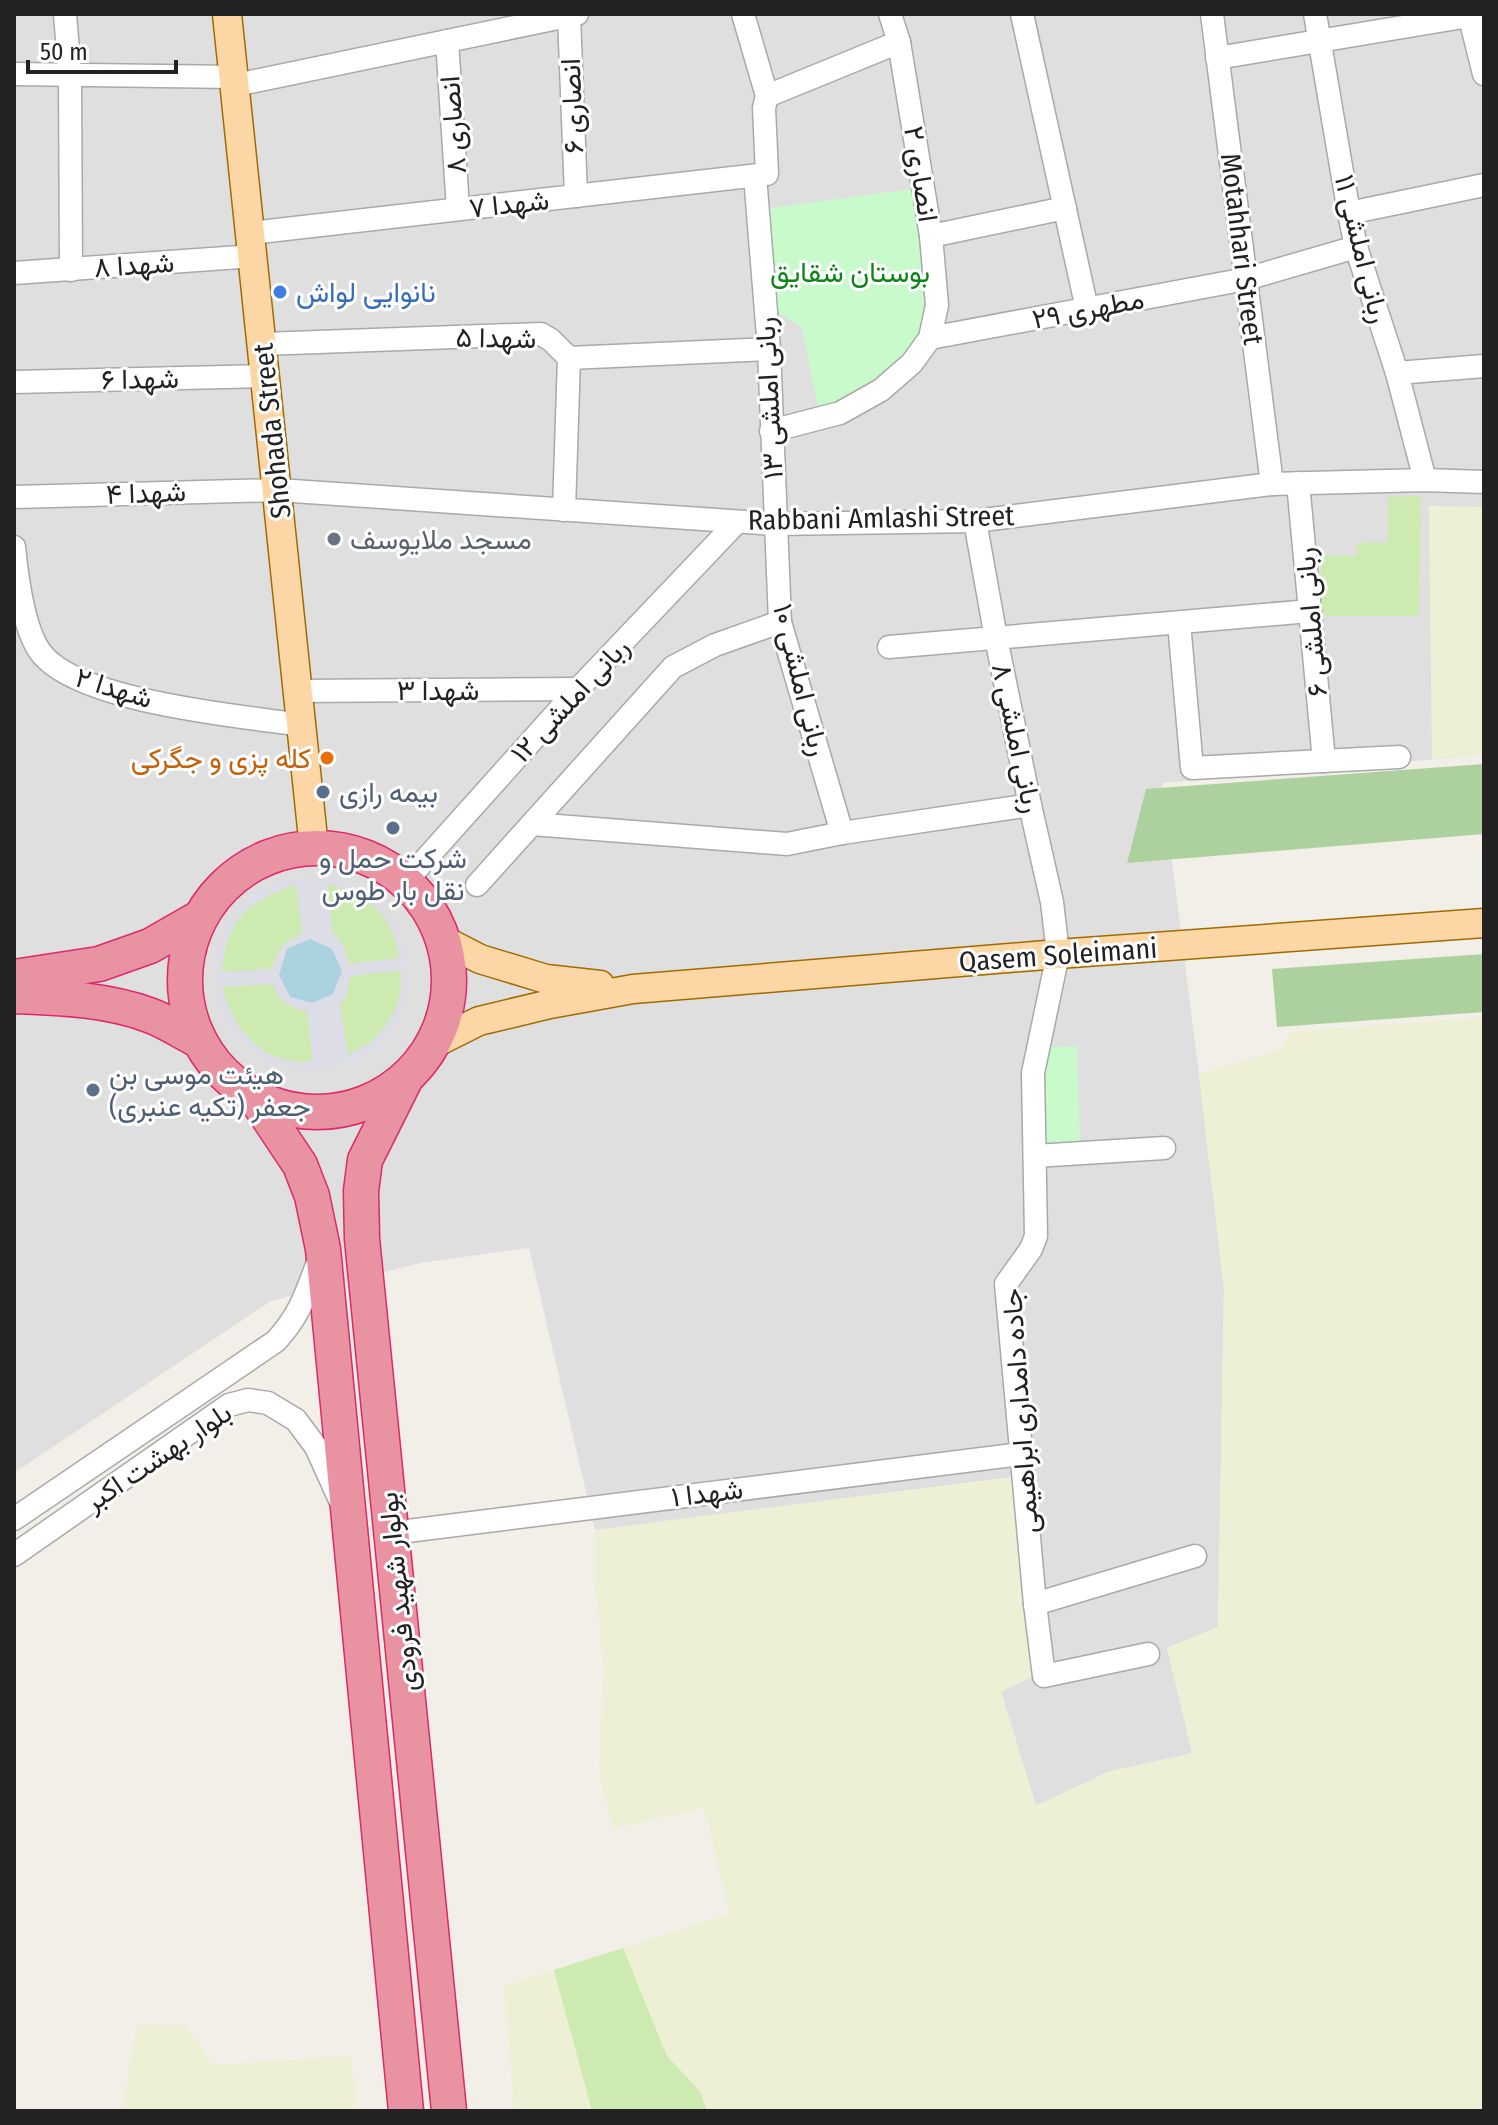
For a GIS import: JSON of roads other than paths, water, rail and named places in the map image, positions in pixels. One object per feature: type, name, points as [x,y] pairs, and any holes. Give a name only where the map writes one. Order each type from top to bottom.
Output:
[{"type":"highway","points":[[314,848],[347,851],[378,862],[406,881],[429,908],[445,941],[451,975],[448,1010],[435,1043],[404,1082],[370,1103],[333,1113],[293,1111],[256,1099],[223,1074],[198,1040],[187,1010],[184,979],[188,948],[199,918],[220,890],[247,867],[279,853],[314,848]]},
{"type":"highway","points":[[14,977],[99,964],[150,946],[199,918]]},
{"type":"highway","points":[[14,996],[74,998],[116,1004],[152,1016],[198,1040]]},
{"type":"highway","name":"بولوار شهید فرودی","points":[[404,1082],[365,1160],[361,1191],[362,1239],[449,2111]]},
{"type":"highway","name":"بولوار شهید فرودی","points":[[256,1099],[300,1165],[312,1196],[323,1249],[406,2111]]},
{"type":"main road","name":"Shohada Street","points":[[227,14],[314,848]]},
{"type":"main road","name":"Qasem Soleimani","points":[[435,1043],[479,1021],[633,989],[1484,923]]},
{"type":"main road","name":"Qasem Soleimani","points":[[445,941],[480,959],[546,979],[633,989]]},
{"type":"street","points":[[65,14],[70,75],[71,270]]},
{"type":"street","name":"ربانی املشی ۱۳","points":[[743,14],[767,96],[761,175],[775,524]]},
{"type":"street","name":"انصاری ۲","points":[[771,431],[840,413],[881,390],[912,363],[930,338],[937,305],[931,236],[899,42],[890,14]]},
{"type":"street","points":[[1022,14],[1087,309]]},
{"type":"street","name":"Motahhari Street","points":[[1212,14],[1272,484]]},
{"type":"street","name":"ربانی املشی ۱۱","points":[[1315,14],[1356,247],[1397,373],[1425,480]]},
{"type":"street","points":[[14,74],[236,81],[447,41],[482,24],[573,15]]},
{"type":"street","name":"انصاری ۶","points":[[573,15],[576,196]]},
{"type":"street","points":[[1217,58],[1473,15],[1484,74]]},
{"type":"street","name":"انصاری ۸","points":[[447,41],[458,209]]},
{"type":"street","points":[[767,96],[899,42]]},
{"type":"street","name":"شهدا ۷","points":[[252,245],[458,209],[761,175]]},
{"type":"street","points":[[1349,213],[1484,185]]},
{"type":"street","points":[[931,236],[1065,208]]},
{"type":"street","name":"شهدا ۸","points":[[14,273],[71,270],[252,245]]},
{"type":"street","name":"مطهری ۲۹","points":[[930,338],[1246,279],[1356,247]]},
{"type":"street","name":"شهدا ۵","points":[[263,344],[541,334],[569,358],[769,349]]},
{"type":"street","points":[[564,510],[569,358]]},
{"type":"street","points":[[1397,373],[1484,366]]},
{"type":"street","name":"شهدا ۶","points":[[14,382],[266,376]]},
{"type":"street","name":"Rabbani Amlashi Street","points":[[278,490],[775,524],[975,521],[1272,484],[1425,480],[1484,482]]},
{"type":"street","name":"ربانی املشی ۶","points":[[1298,483],[1324,761]]},
{"type":"street","name":"شهدا ۴","points":[[14,497],[278,490]]},
{"type":"street","name":"ربانی املشی ۸","points":[[975,521],[996,638],[1052,902],[1058,954]]},
{"type":"street","name":"ربانی املشی ۱۲","points":[[406,881],[578,689],[737,522]]},
{"type":"street","name":"ربانی املشی ۱۰","points":[[775,524],[780,622],[842,833]]},
{"type":"street","name":"شهدا ۲","points":[[14,547],[16,574],[30,631],[42,653],[66,675],[122,694],[185,708],[302,725]]},
{"type":"street","points":[[889,647],[1310,611]]},
{"type":"street","points":[[477,885],[673,667],[715,645],[780,622]]},
{"type":"street","points":[[1179,623],[1192,768],[1399,757]]},
{"type":"street","name":"شهدا ۳","points":[[298,691],[578,689]]},
{"type":"street","points":[[532,824],[787,844],[1030,805]]},
{"type":"street","name":"جاده دامداری ابراهیمی","points":[[1058,954],[1033,1073],[1036,1236],[1031,1249],[1006,1284],[1044,1676],[1148,1654]]},
{"type":"street","points":[[1035,1156],[1164,1148]]},
{"type":"street","name":"بلوار بهشت اکبر","points":[[14,1519],[276,1341],[300,1310],[323,1249]]},
{"type":"street","name":"بلوار بهشت اکبر","points":[[14,1555],[229,1405],[248,1400],[268,1403],[296,1420],[316,1447],[347,1517]]},
{"type":"street","name":"شهدا ۱","points":[[392,1533],[1021,1454]]},
{"type":"street","points":[[1035,1604],[1195,1556]]},
{"type":"water","points":[[310,939],[332,949],[342,971],[333,994],[312,1003],[290,997],[279,975],[287,949]]},
{"type":"place","name":"نانوایی لواش","points":[[280,292]]},
{"type":"place","name":"مسجد ملایوسف","points":[[334,539]]},
{"type":"place","name":"کله پزی و جگرکی","points":[[327,758]]},
{"type":"place","name":"بیمه رازی","points":[[323,792]]},
{"type":"place","name":"شرکت حمل و نقل بار طوس","points":[[393,828]]},
{"type":"place","name":"هيئت موسی بن جعفر (تکیه عنبری)","points":[[93,1090]]},
{"type":"park label","name":"بوستان شقایق","points":[[850,272]]}]
